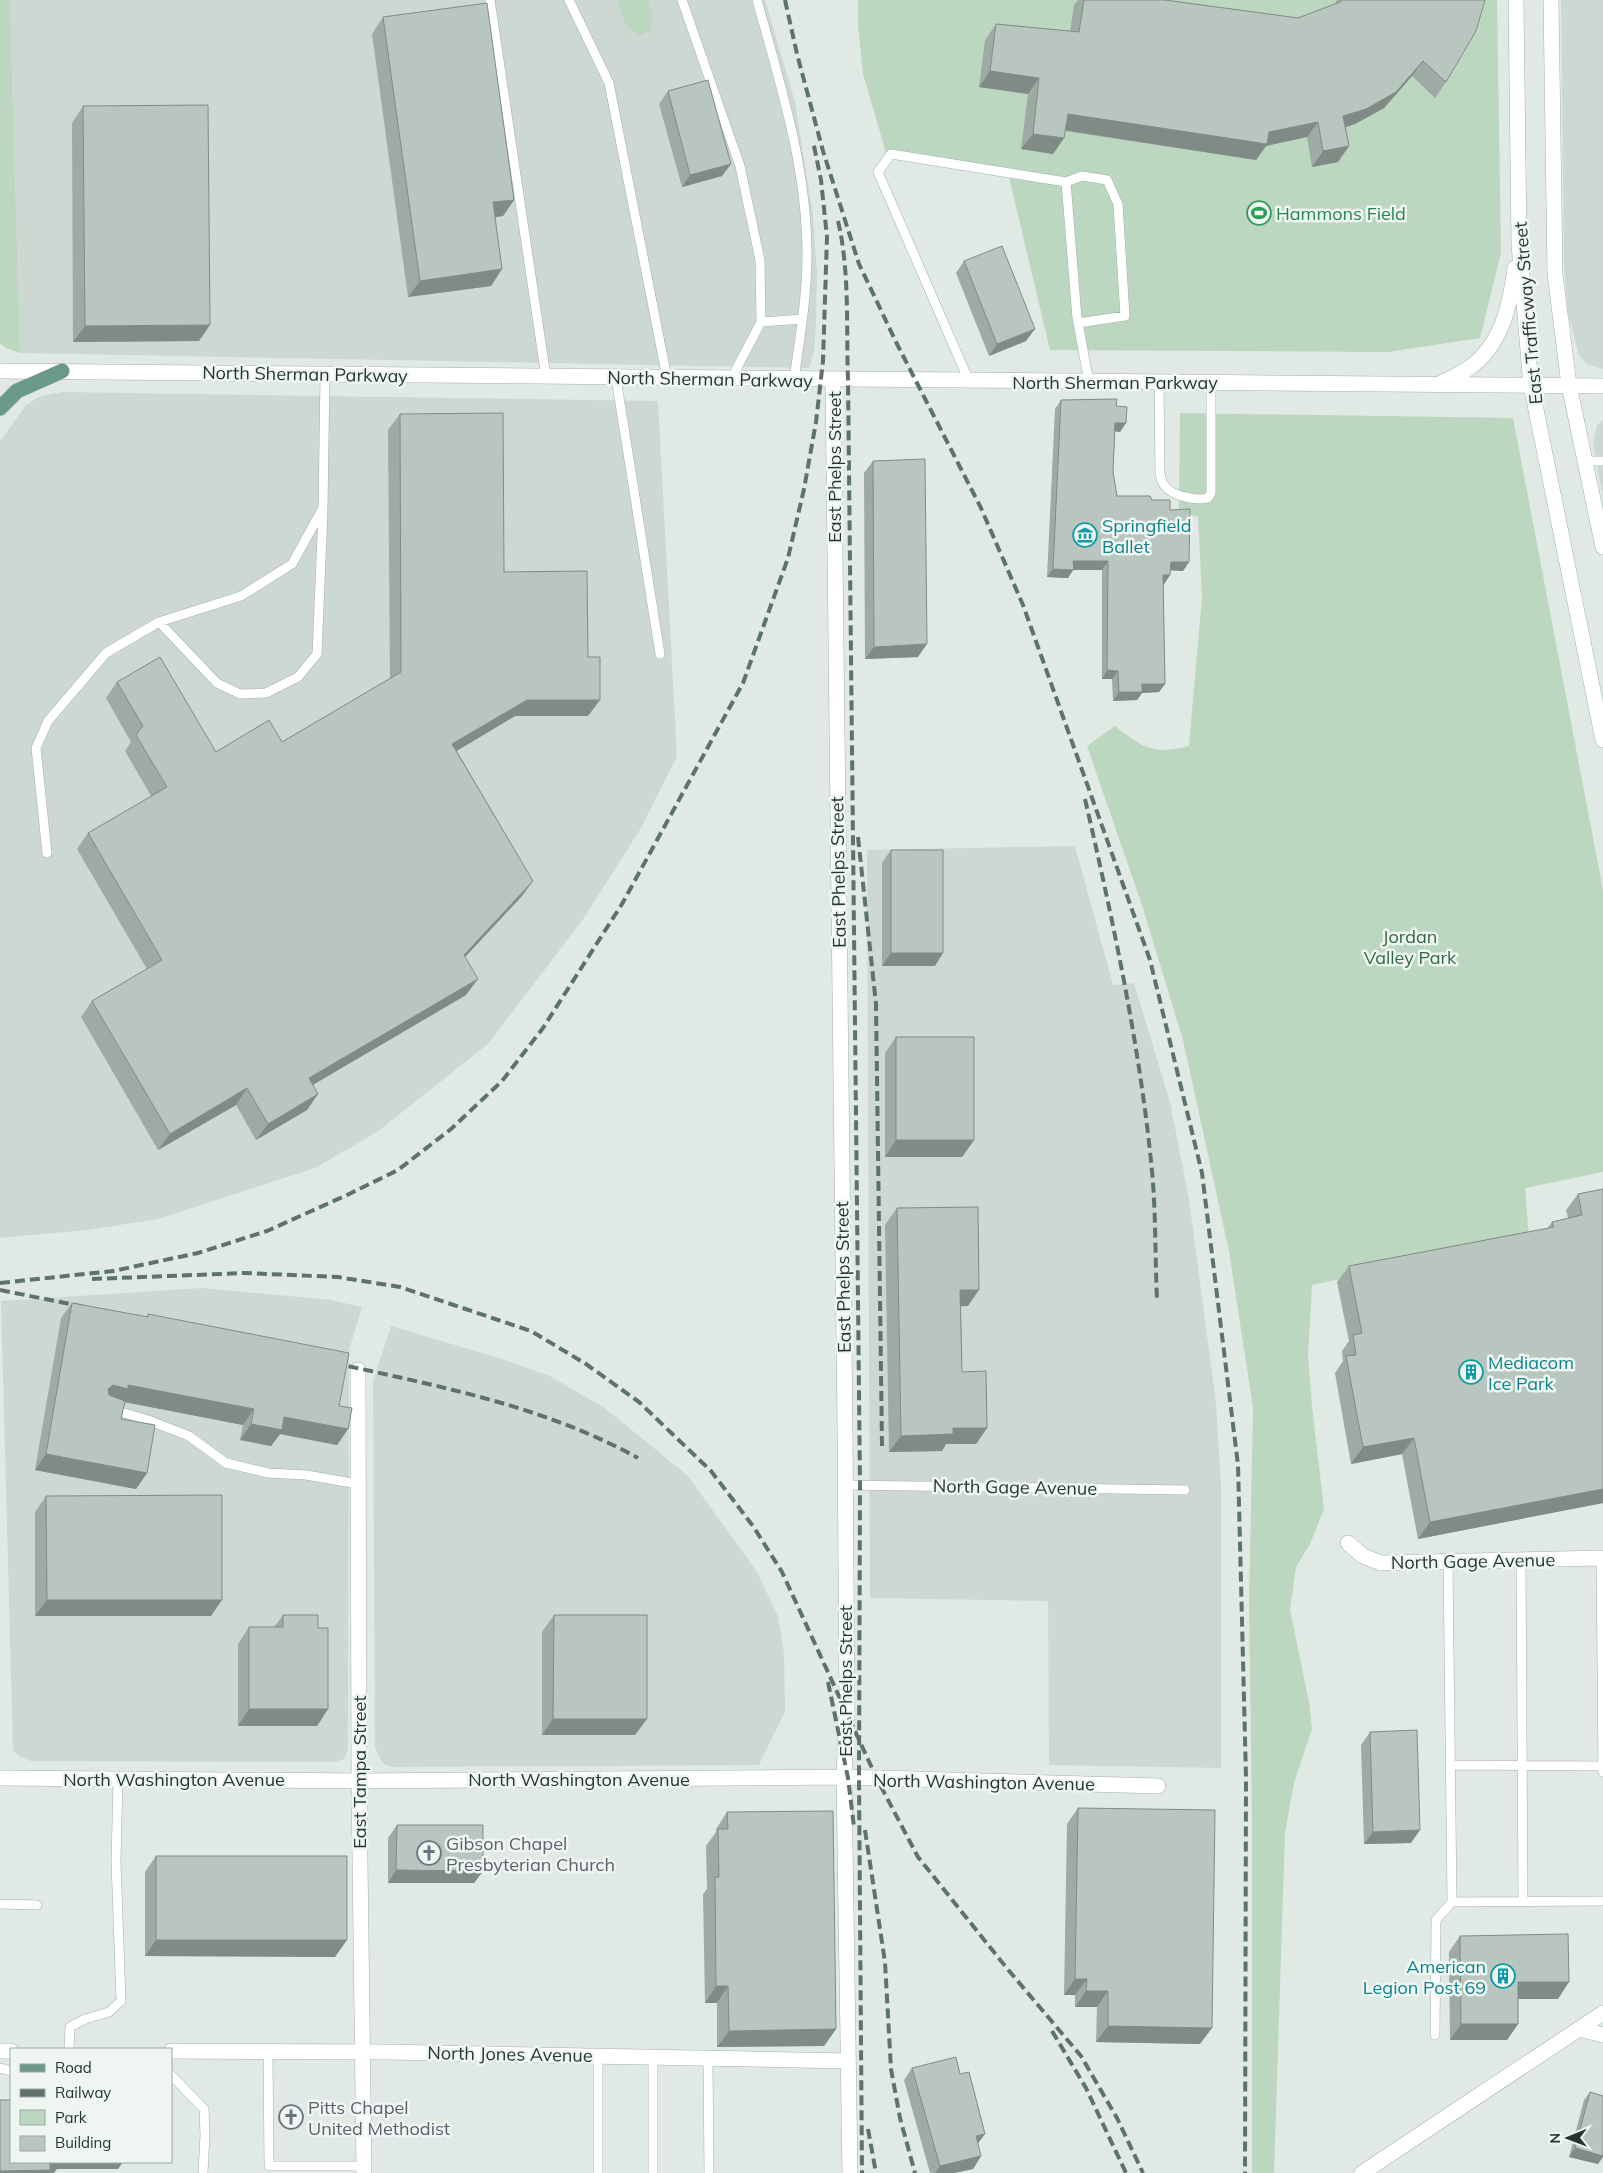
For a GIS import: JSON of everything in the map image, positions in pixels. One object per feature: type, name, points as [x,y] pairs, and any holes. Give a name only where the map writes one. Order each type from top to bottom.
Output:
[{"type":"main road","points":[[0,408],[17,391],[62,371]]},
{"type":"street","name":"East Trafficway Street","points":[[1516,0],[1519,244],[1531,385],[1603,740]]},
{"type":"street","name":"East Trafficway Street","points":[[1551,0],[1555,274],[1569,385],[1603,547]]},
{"type":"street","points":[[1438,385],[1470,368],[1494,342],[1509,307],[1519,244]]},
{"type":"street","name":"North Sherman Parkway","points":[[0,371],[794,380],[1603,386]]},
{"type":"street","name":"East Phelps Street","points":[[833,380],[846,1712],[844,1777],[850,2173]]},
{"type":"street","name":"East Tampa Street","points":[[358,1370],[361,2052],[364,2169]]},
{"type":"street","name":"North Gage Avenue","points":[[1348,1543],[1363,1556],[1381,1563],[1602,1558]]},
{"type":"street","name":"North Washington Avenue","points":[[0,1778],[359,1781],[844,1777],[1158,1786]]},
{"type":"street","points":[[1362,2173],[1505,2080],[1603,2012]]},
{"type":"street","points":[[1579,2029],[1603,2035]]},
{"type":"street","name":"North Jones Avenue","points":[[172,2051],[361,2052],[848,2060]]},
{"type":"lane","points":[[490,0],[546,377]]},
{"type":"lane","points":[[569,0],[609,83],[667,378]]},
{"type":"lane","points":[[682,0],[740,166],[760,260],[761,322],[732,379]]},
{"type":"lane","points":[[757,0],[794,138],[803,198],[807,254],[803,319],[794,380]]},
{"type":"lane","points":[[969,381],[878,172],[891,154],[1066,182],[1082,176],[1107,180],[1118,204],[1125,316],[1078,323]]},
{"type":"lane","points":[[1066,182],[1078,323],[1089,382]]},
{"type":"lane","points":[[761,322],[803,319]]},
{"type":"lane","points":[[159,622],[217,683],[240,694],[266,693],[298,677],[317,654],[326,374]]},
{"type":"lane","points":[[616,378],[660,654]]},
{"type":"lane","points":[[1159,383],[1160,474],[1165,486],[1177,494],[1201,500],[1208,498],[1211,493],[1211,383]]},
{"type":"lane","points":[[1585,462],[1603,461]]},
{"type":"lane","points":[[47,853],[36,748],[48,721],[106,653],[159,622],[241,596],[292,564],[323,508]]},
{"type":"lane","points":[[102,1407],[148,1420],[189,1436],[226,1463],[268,1473],[306,1475],[358,1484]]},
{"type":"lane","name":"North Gage Avenue","points":[[844,1485],[1185,1490]]},
{"type":"lane","points":[[1602,1558],[1603,1772]]},
{"type":"lane","points":[[1521,1560],[1523,1902]]},
{"type":"lane","points":[[1435,2035],[1436,1920],[1452,1902],[1452,1765],[1448,1562]]},
{"type":"lane","points":[[1452,1765],[1603,1766]]},
{"type":"lane","points":[[69,2048],[70,2027],[85,2019],[109,2012],[121,2001],[116,1862],[118,1779]]},
{"type":"lane","points":[[1452,1902],[1603,1901]]},
{"type":"lane","points":[[0,1904],[37,1905]]},
{"type":"lane","points":[[268,2052],[269,2166],[364,2169]]},
{"type":"lane","points":[[598,2056],[598,2173]]},
{"type":"lane","points":[[653,2057],[654,2173]]},
{"type":"lane","points":[[708,2058],[709,2173]]},
{"type":"lane","points":[[172,2076],[204,2109],[203,2173]]},
{"type":"shaded area","points":[[10,0],[618,0],[624,23],[652,11],[649,0],[765,0],[795,102],[813,216],[817,273],[816,323],[814,352],[809,368],[20,353]]},
{"type":"shaded area","points":[[1561,0],[1603,0],[1603,369],[1587,364],[1579,355],[1568,313],[1564,263]]},
{"type":"shaded area","points":[[62,392],[658,401],[677,757],[641,828],[584,918],[488,1044],[377,1132],[315,1168],[158,1219],[87,1230],[0,1238],[0,441],[26,405],[41,396]]},
{"type":"shaded area","points":[[1603,420],[1603,497],[1593,444],[1597,425]]},
{"type":"shaded area","points":[[1075,846],[1113,985],[1134,983],[1170,1102],[1189,1199],[1216,1404],[1221,1485],[1221,1768],[1049,1765],[1048,1601],[870,1598],[867,850]]},
{"type":"shaded area","points":[[202,1288],[331,1300],[362,1307],[349,1350],[348,1750],[344,1759],[334,1762],[31,1761],[20,1757],[13,1750],[1,1301]]},
{"type":"shaded area","points":[[391,1326],[499,1358],[550,1376],[606,1409],[688,1476],[757,1572],[778,1616],[784,1653],[785,1711],[759,1765],[394,1767],[385,1765],[375,1747],[373,1381]]},
{"type":"green space","points":[[0,0],[10,0],[20,353],[6,348],[0,343]]},
{"type":"green space","points":[[618,0],[649,0],[652,11],[651,31],[639,36],[624,23]]},
{"type":"green space","name":"Hammons Field","points":[[858,0],[1497,0],[1501,253],[1480,338],[1388,352],[1050,350],[1008,173],[887,156],[863,74],[858,25]]},
{"type":"green space","name":"Jordan Valley Park","points":[[1180,413],[1513,418],[1603,890],[1603,1172],[1525,1188],[1529,1239],[1312,1285],[1308,1356],[1324,1509],[1310,1544],[1296,1567],[1290,1610],[1309,1702],[1312,1729],[1294,1783],[1285,1832],[1274,2173],[1252,2173],[1252,1816],[1249,1603],[1253,1408],[1229,1251],[1183,1040],[1142,905],[1087,746],[1115,726],[1133,740],[1149,748],[1166,750],[1189,746],[1202,597],[1198,517],[1179,512]]},
{"type":"building","points":[[1084,0],[1165,0],[1298,18],[1341,0],[1485,0],[1476,31],[1446,82],[1423,61],[1396,92],[1366,109],[1343,116],[1349,146],[1323,151],[1318,122],[1269,132],[1267,144],[1068,114],[1064,138],[1033,134],[1039,78],[990,71],[996,24],[1079,32]]},
{"type":"building","points":[[487,3],[514,200],[493,202],[502,269],[420,281],[383,17]]},
{"type":"building","points":[[708,80],[731,164],[690,175],[668,91]]},
{"type":"building","points":[[208,105],[210,325],[85,326],[83,106]]},
{"type":"building","points":[[1002,246],[1035,329],[997,344],[964,261]]},
{"type":"building","points":[[1117,399],[1116,406],[1127,407],[1126,423],[1115,423],[1113,472],[1117,496],[1150,496],[1152,500],[1170,500],[1170,510],[1190,509],[1189,562],[1171,562],[1170,575],[1163,575],[1165,684],[1142,684],[1142,692],[1119,692],[1118,671],[1107,670],[1108,561],[1073,561],[1074,570],[1053,569],[1061,400]]},
{"type":"building","points":[[503,413],[504,572],[587,571],[588,657],[600,657],[600,700],[527,700],[452,744],[533,881],[464,955],[478,979],[309,1078],[318,1094],[268,1124],[247,1088],[170,1134],[92,1001],[162,960],[88,833],[167,787],[136,735],[143,726],[117,682],[160,657],[216,752],[269,720],[282,742],[401,672],[400,414]]},
{"type":"building","points":[[925,459],[927,644],[874,647],[873,461]]},
{"type":"building","points":[[891,850],[943,850],[943,953],[891,953]]},
{"type":"building","points":[[896,1037],[974,1037],[974,1140],[896,1140]]},
{"type":"building","name":"Mediacom Ice Park","points":[[1603,1189],[1603,1489],[1430,1522],[1414,1438],[1363,1447],[1346,1356],[1356,1355],[1353,1335],[1362,1333],[1349,1266],[1554,1227],[1552,1222],[1582,1215],[1578,1194]]},
{"type":"building","points":[[978,1207],[979,1290],[960,1290],[962,1372],[986,1371],[987,1428],[953,1428],[953,1434],[901,1436],[897,1208]]},
{"type":"building","points":[[72,1303],[148,1317],[148,1314],[349,1353],[339,1406],[352,1408],[348,1429],[284,1417],[282,1430],[251,1424],[254,1409],[128,1385],[128,1389],[113,1385],[108,1389],[109,1395],[125,1401],[121,1419],[155,1425],[147,1473],[46,1454]]},
{"type":"building","points":[[222,1495],[222,1600],[47,1600],[46,1496]]},
{"type":"building","points":[[283,1615],[318,1615],[318,1628],[328,1628],[328,1709],[249,1709],[249,1627],[283,1627]]},
{"type":"building","points":[[554,1615],[647,1615],[647,1719],[553,1719]]},
{"type":"building","points":[[1417,1730],[1420,1830],[1373,1832],[1370,1732]]},
{"type":"building","points":[[1078,1808],[1215,1810],[1212,2028],[1108,2026],[1108,1991],[1086,1991],[1087,1979],[1075,1979]]},
{"type":"building","points":[[833,1811],[836,2029],[729,2031],[728,1986],[716,1986],[715,1877],[719,1877],[718,1829],[728,1829],[727,1812]]},
{"type":"building","points":[[397,1825],[483,1825],[483,1871],[396,1870]]},
{"type":"building","points":[[156,1856],[347,1856],[347,1940],[156,1940]]},
{"type":"building","name":"American Legion Post 69","points":[[1568,1934],[1569,1982],[1518,1982],[1518,2024],[1461,2024],[1460,1936]]},
{"type":"building","points":[[956,2057],[960,2074],[969,2072],[985,2134],[976,2136],[981,2156],[940,2166],[912,2068]]},
{"type":"building","points":[[1590,2092],[1603,2096],[1603,2156],[1575,2148]]},
{"type":"building","points":[[0,2100],[10,2100],[10,2163],[50,2163],[50,2170],[0,2171]]},
{"type":"railway","points":[[785,0],[797,54],[823,151],[859,264],[897,344],[981,508],[1023,605],[1150,960],[1202,1173],[1238,1465],[1246,1777],[1245,2173]]},
{"type":"railway","points":[[0,1283],[113,1271],[198,1253],[267,1231],[347,1195],[398,1170],[451,1129],[502,1081],[543,1028],[622,904],[743,683],[788,558],[804,489],[816,422],[823,361],[827,237],[821,180],[813,141]]},
{"type":"railway","points":[[838,221],[846,280],[848,380],[860,1484],[859,1779],[862,2173]]},
{"type":"railway","points":[[1085,799],[1106,891],[1133,1031],[1147,1124],[1155,1219],[1157,1300]]},
{"type":"railway","points":[[858,837],[876,1004],[882,1446]]},
{"type":"railway","points":[[92,1279],[245,1273],[338,1277],[400,1287],[531,1331],[586,1364],[639,1402],[711,1471],[753,1526],[782,1572],[877,1779],[918,1857],[1005,1966],[1081,2056],[1117,2118],[1143,2173]]},
{"type":"railway","points":[[0,1290],[85,1307]]},
{"type":"railway","points":[[334,1363],[451,1389],[528,1411],[565,1424],[638,1458]]},
{"type":"railway","points":[[828,1682],[848,1778],[854,1827]]},
{"type":"railway","points":[[865,1830],[885,1962],[891,2069],[900,2118],[915,2173]]},
{"type":"railway","points":[[1052,2031],[1086,2088],[1126,2173]]},
{"type":"railway","points":[[868,2129],[876,2173]]},
{"type":"place","name":"Hammons Field","points":[[1259,213]]},
{"type":"place","name":"Springfield Ballet","points":[[1085,535]]},
{"type":"place","name":"Mediacom Ice Park","points":[[1471,1372]]},
{"type":"place","name":"Gibson Chapel Presbyterian Church","points":[[429,1853]]},
{"type":"place","name":"American Legion Post 69","points":[[1503,1976]]},
{"type":"place","name":"Pitts Chapel United Methodist","points":[[291,2117]]}]
